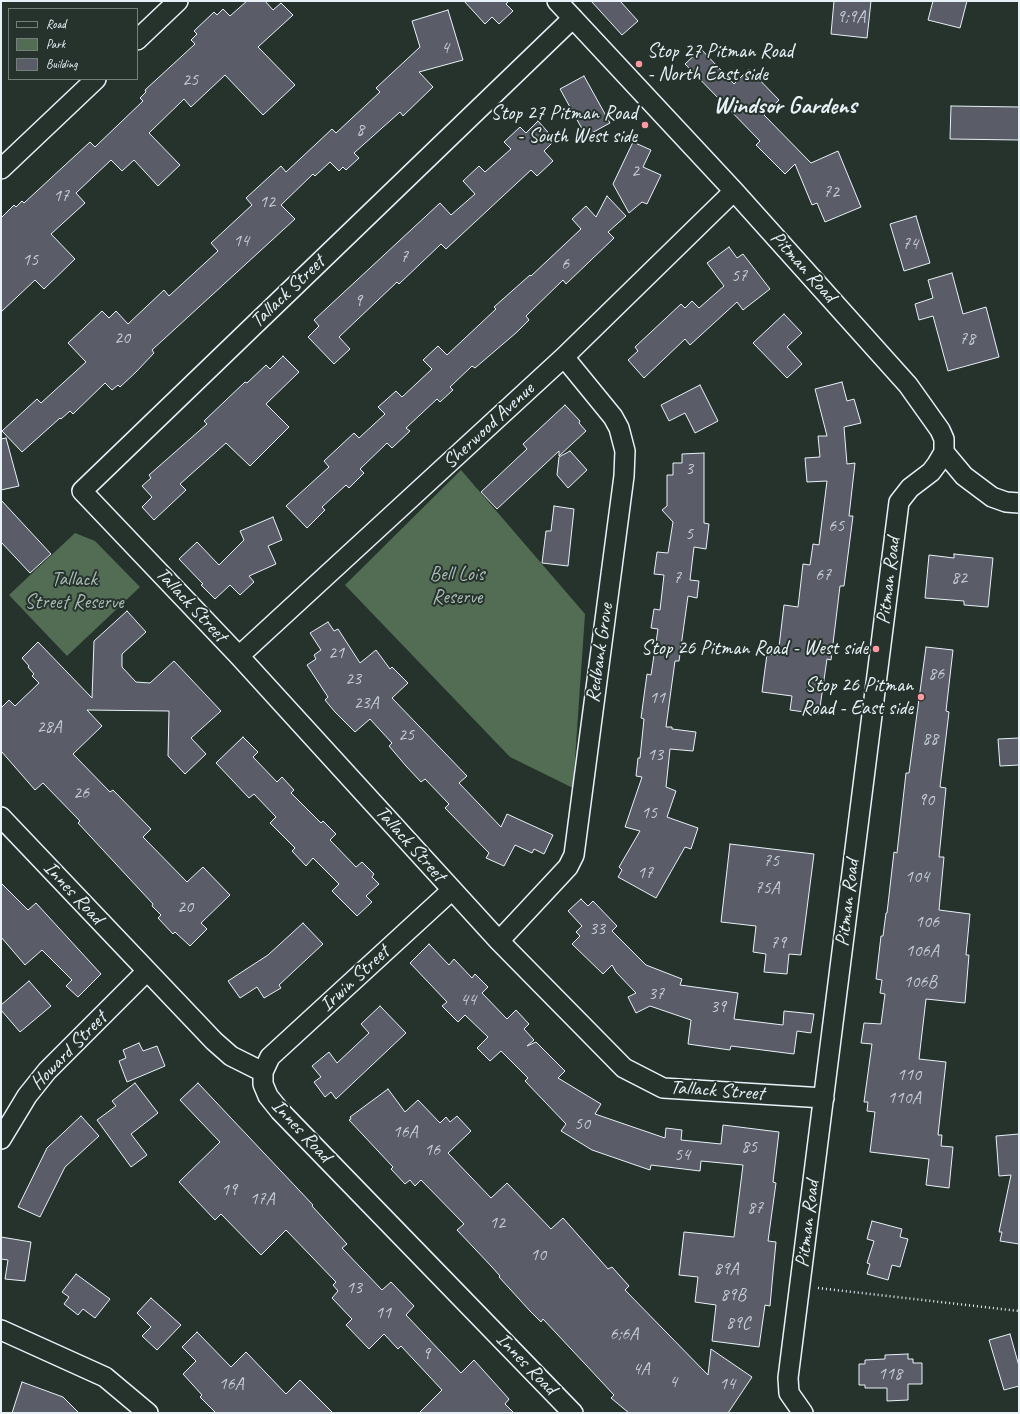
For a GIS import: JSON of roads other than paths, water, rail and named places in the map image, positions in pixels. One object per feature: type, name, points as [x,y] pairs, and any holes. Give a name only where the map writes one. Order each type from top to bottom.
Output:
[{"type":"street","points":[[138,39],[178,1]]},
{"type":"street","name":"Pitman Road","points":[[557,1],[734,191],[908,385],[940,430],[944,439],[944,452],[930,472],[910,488],[899,502],[788,1378],[789,1393],[802,1413]]},
{"type":"street","name":"Tallack Street","points":[[573,18],[82,491],[240,656],[499,941],[624,1068],[664,1088],[824,1098]]},
{"type":"street","points":[[1,169],[95,80]]},
{"type":"street","name":"Sherwood Avenue","points":[[240,656],[564,357],[734,191]]},
{"type":"street","name":"Redbank Grove","points":[[499,941],[568,867],[574,855],[624,476],[624,451],[619,428],[613,417],[564,357]]},
{"type":"street","points":[[944,452],[964,476],[992,497],[1006,502],[1019,503]]},
{"type":"street","name":"Innes Road","points":[[1,817],[147,971],[231,1056],[263,1072],[263,1084],[268,1096],[280,1111],[573,1413]]},
{"type":"street","name":"Irwin Street","points":[[263,1072],[270,1057],[452,890]]},
{"type":"street","name":"Howard Street","points":[[1,1139],[27,1096],[47,1071],[147,971]]},
{"type":"street","points":[[1,1330],[105,1377],[148,1413]]},
{"type":"place","name":"Stop 27 Pitman Road - North East side","points":[[639,64]]},
{"type":"place","name":"Stop 27 Pitman Road - South West side","points":[[645,125]]},
{"type":"place","name":"Stop 26 Pitman Road - West side","points":[[876,649]]},
{"type":"place","name":"Stop 26 Pitman Road - East side","points":[[921,697]]},
{"type":"district","name":"Windsor Gardens","points":[[785,107]]},
{"type":"park label","name":"Bell Lois Reserve","points":[[457,586]]},
{"type":"park label","name":"Tallack Street Reserve","points":[[74,592]]}]
